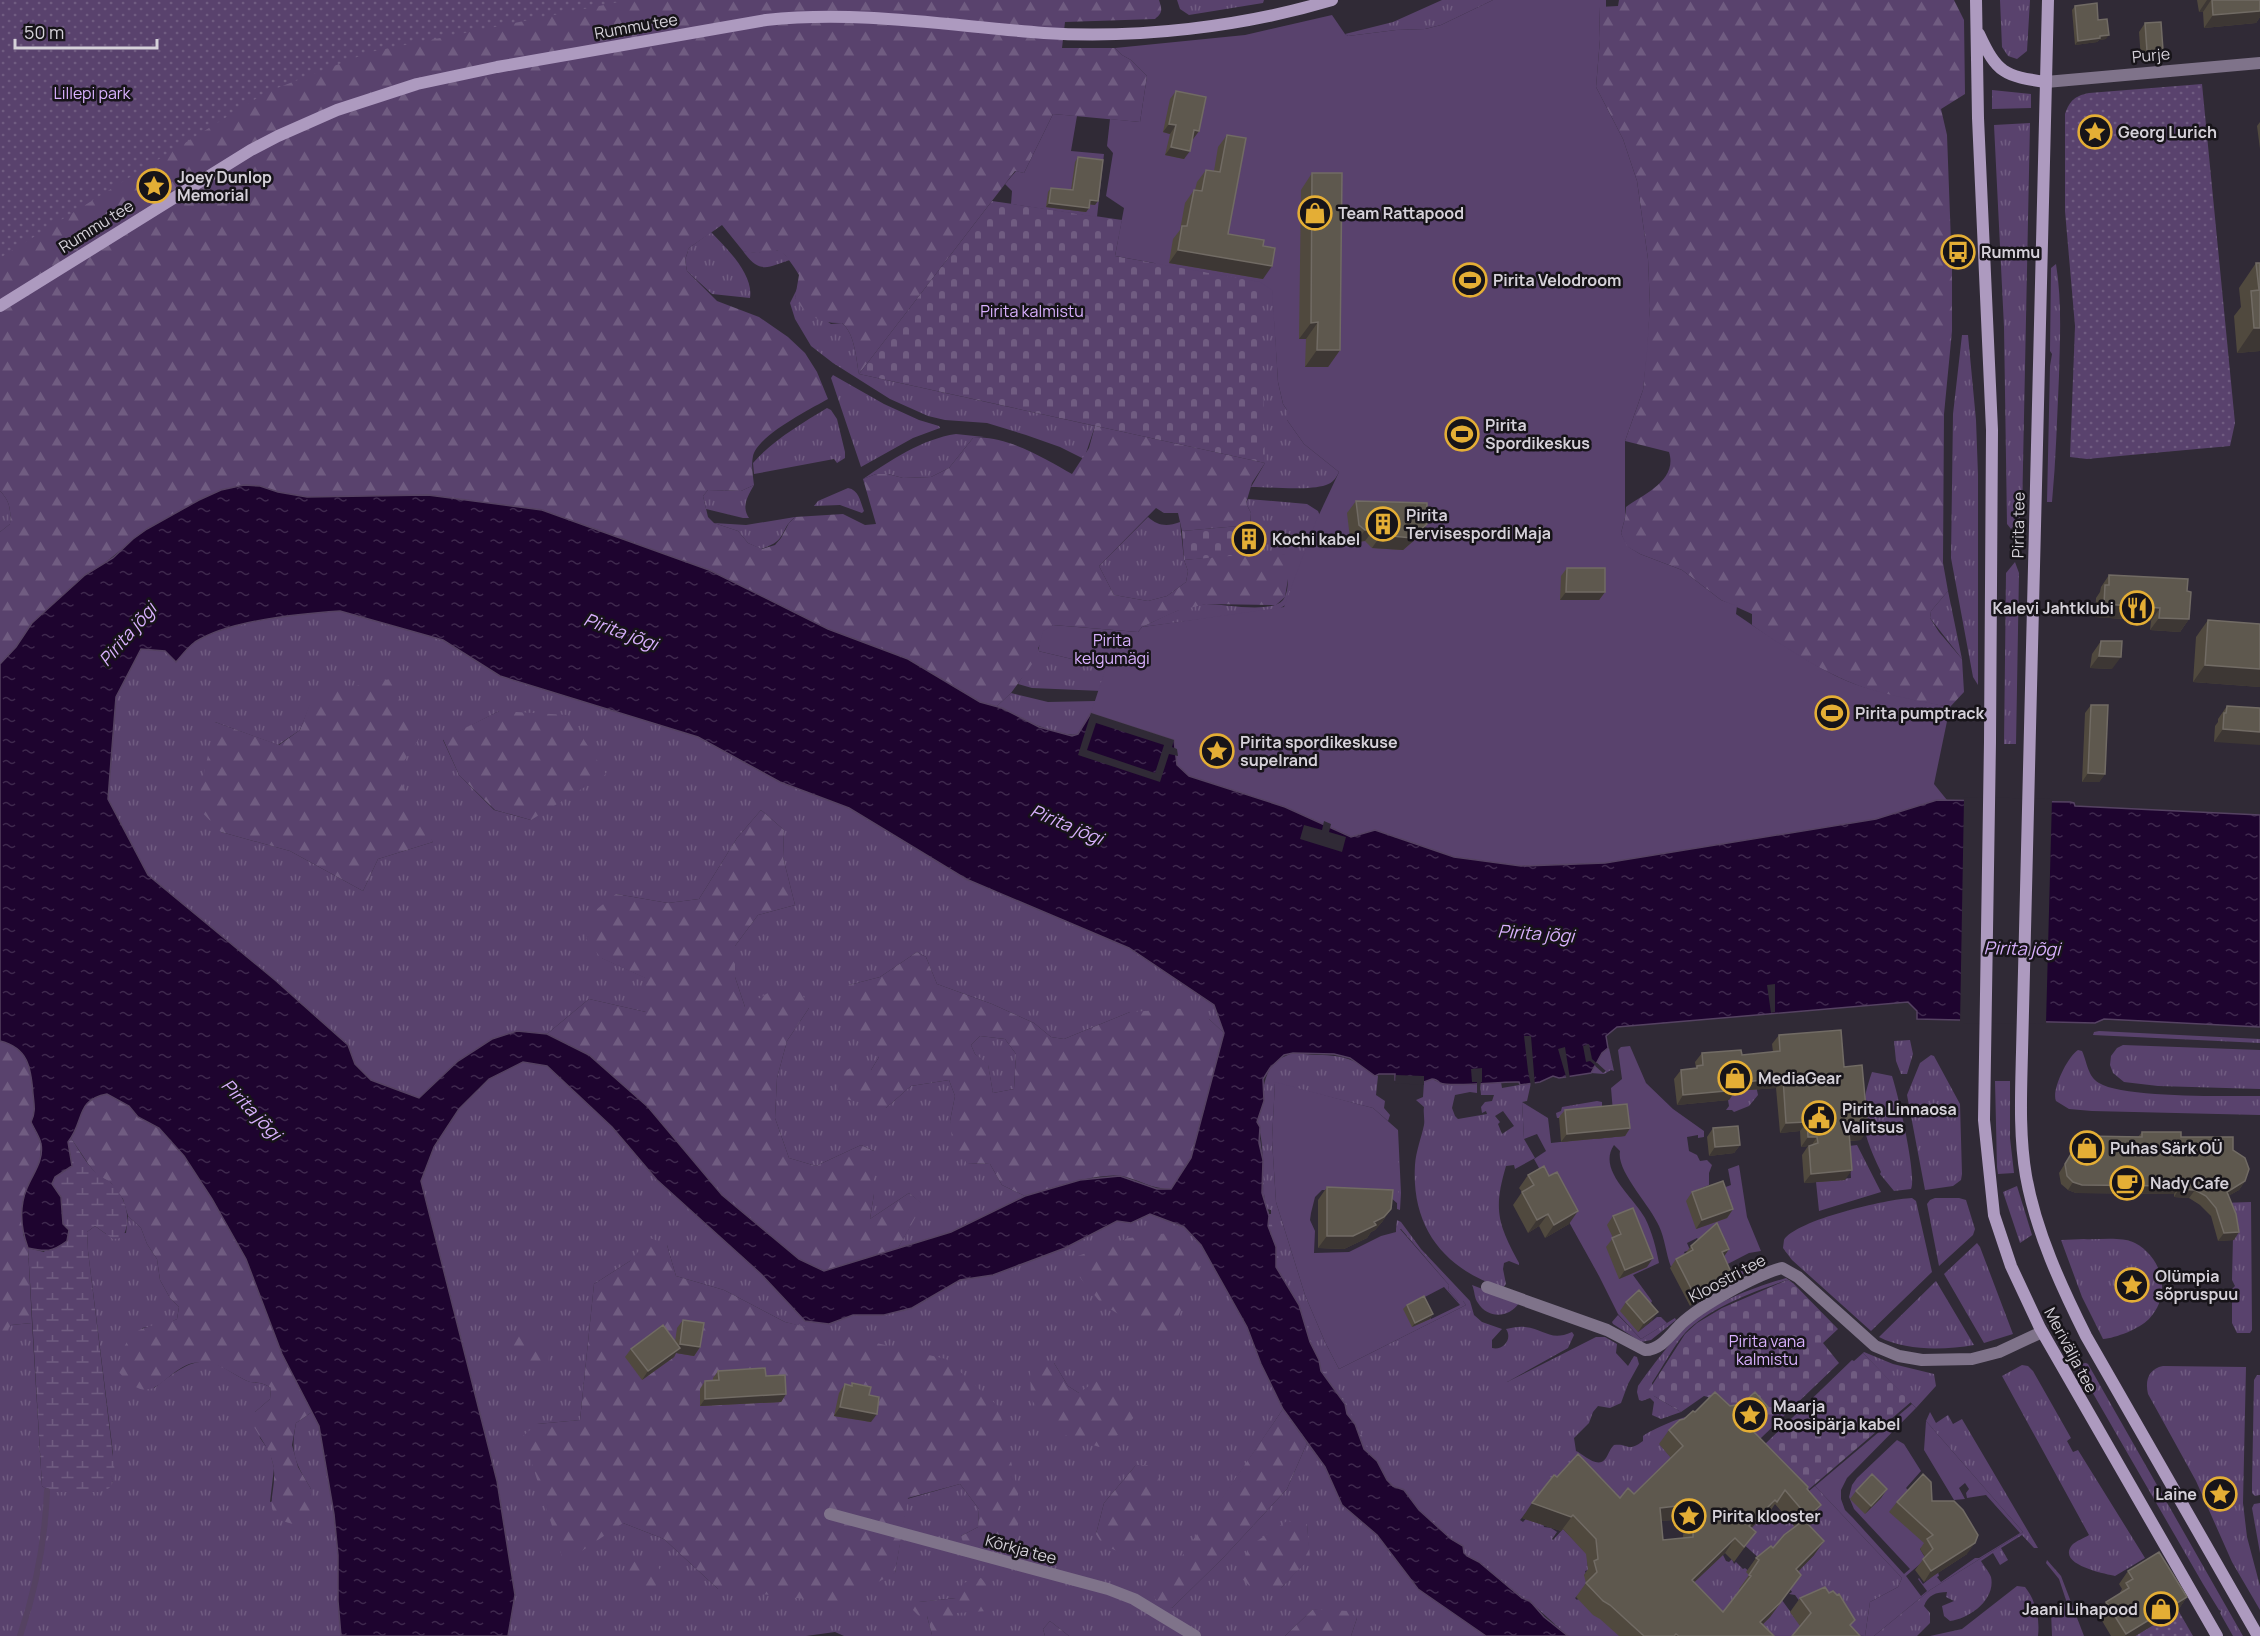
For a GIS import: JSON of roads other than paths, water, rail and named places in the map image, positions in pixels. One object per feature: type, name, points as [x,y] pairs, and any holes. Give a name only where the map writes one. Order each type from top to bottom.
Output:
[{"type":"main road","name":"Rummu tee","points":[[0,306],[260,145],[337,110],[417,84],[497,67],[766,20],[808,16],[851,16],[1044,33],[1105,34],[1172,30],[1230,22],[1301,9],[1332,0]]},
{"type":"main road","name":"Pirita tee","points":[[1976,0],[1992,430],[1990,742],[1984,1051]]},
{"type":"main road","name":"Pirita tee","points":[[2022,1052],[2048,0]]},
{"type":"main road","points":[[1976,27],[1987,51],[2003,72],[2016,78],[2046,82]]},
{"type":"main road","name":"Merivälja tee","points":[[1984,1051],[1984,1142],[1994,1215],[2019,1285],[2042,1332],[2217,1636]]},
{"type":"main road","name":"Merivälja tee","points":[[2022,1052],[2021,1114],[2026,1177],[2057,1273],[2094,1353],[2258,1636]]},
{"type":"street","name":"Purje","points":[[2046,82],[2260,63]]},
{"type":"street","name":"Kloostri tee","points":[[1488,1287],[1607,1330],[1645,1350],[1657,1347],[1688,1318],[1705,1306],[1782,1268],[1798,1277],[1866,1340],[1882,1350],[1899,1356],[1922,1359],[1972,1359],[1999,1352],[2042,1332]]},
{"type":"street","name":"Kõrkja tee","points":[[830,1514],[1108,1589],[1134,1599],[1195,1636]]},
{"type":"water","name":"Pirita jõgi","points":[[244,485],[260,486],[307,497],[428,495],[542,510],[709,570],[828,629],[908,659],[980,702],[1002,708],[1039,727],[1072,736],[1078,734],[1091,713],[1174,740],[1177,765],[1189,776],[1285,807],[1351,837],[1375,830],[1454,857],[1521,866],[1605,863],[1876,819],[1937,800],[2070,802],[2075,806],[2260,815],[2260,1027],[2104,1019],[2095,1023],[1917,1019],[1917,1011],[1908,1002],[1617,1027],[1606,1036],[1608,1048],[1602,1053],[1591,1073],[1559,1078],[1553,1076],[1540,1082],[1520,1085],[1519,1082],[1455,1085],[1440,1083],[1433,1079],[1424,1082],[1395,1080],[1395,1074],[1375,1076],[1350,1058],[1334,1054],[1293,1053],[1284,1055],[1270,1068],[1263,1079],[1264,1101],[1257,1122],[1260,1127],[1259,1143],[1263,1160],[1262,1193],[1269,1216],[1268,1226],[1276,1247],[1276,1267],[1299,1305],[1321,1371],[1345,1404],[1347,1414],[1355,1424],[1364,1449],[1377,1461],[1387,1480],[1393,1486],[1404,1490],[1419,1510],[1451,1539],[1463,1546],[1467,1556],[1479,1562],[1522,1598],[1530,1601],[1544,1617],[1568,1636],[1486,1636],[1418,1589],[1377,1535],[1342,1505],[1325,1467],[1283,1409],[1261,1364],[1247,1327],[1201,1245],[1184,1227],[1150,1214],[1131,1223],[1117,1221],[1065,1248],[993,1275],[960,1280],[912,1308],[884,1315],[853,1315],[829,1324],[805,1321],[761,1274],[657,1180],[612,1127],[547,1066],[523,1062],[489,1079],[459,1109],[434,1147],[421,1181],[497,1481],[515,1595],[508,1636],[341,1636],[334,1514],[319,1426],[282,1354],[246,1259],[212,1199],[184,1156],[159,1128],[138,1117],[129,1106],[107,1094],[97,1097],[85,1106],[68,1142],[72,1166],[55,1177],[52,1184],[61,1197],[63,1224],[69,1230],[67,1241],[49,1250],[28,1248],[22,1226],[24,1195],[42,1150],[31,1122],[34,1105],[29,1067],[17,1048],[0,1041],[0,664],[16,647],[32,623],[85,575],[113,558],[147,529],[221,490]],"holes":[[[340,611],[443,640],[500,676],[698,737],[780,782],[849,808],[966,879],[1129,948],[1214,1005],[1224,1033],[1191,1158],[1171,1189],[1157,1189],[1120,1176],[1080,1180],[1025,1196],[951,1232],[824,1271],[799,1259],[722,1195],[648,1107],[589,1055],[547,1034],[517,1031],[492,1039],[458,1061],[419,1098],[371,1080],[355,1064],[348,1045],[275,980],[148,875],[108,799],[116,697],[141,649],[165,651],[176,662],[192,644],[209,634],[265,619]]]},
{"type":"waterway","points":[[20,1636],[39,1565],[47,1491]]},
{"type":"place","name":"Georg Lurich","points":[[2095,132]]},
{"type":"place","name":"Joey Dunlop Memorial","points":[[154,186]]},
{"type":"place","name":"Team Rattapood","points":[[1315,213]]},
{"type":"place","name":"Rummu","points":[[1958,252]]},
{"type":"place","name":"Pirita Velodroom","points":[[1470,280]]},
{"type":"place","name":"Pirita Spordikeskus","points":[[1462,434]]},
{"type":"place","name":"Pirita Tervisespordi Maja","points":[[1383,524]]},
{"type":"place","name":"Kochi kabel","points":[[1249,539]]},
{"type":"place","name":"Kalevi Jahtklubi","points":[[2137,608]]},
{"type":"place","name":"Pirita pumptrack","points":[[1832,713]]},
{"type":"place","name":"Pirita spordikeskuse supelrand","points":[[1217,751]]},
{"type":"place","name":"MediaGear","points":[[1735,1078]]},
{"type":"place","name":"Pirita Linnaosa Valitsus","points":[[1819,1118]]},
{"type":"place","name":"Puhas Särk OÜ","points":[[2087,1148]]},
{"type":"place","name":"Nady Cafe","points":[[2127,1183]]},
{"type":"place","name":"Olümpia sõpruspuu","points":[[2132,1285]]},
{"type":"place","name":"Maarja Roosipärja kabel","points":[[1750,1415]]},
{"type":"place","name":"Laine","points":[[2220,1494]]},
{"type":"place","name":"Pirita klooster","points":[[1689,1516]]},
{"type":"place","name":"Jaani Lihapood","points":[[2161,1609]]},
{"type":"park label","name":"Lillepi park","points":[[92,93]]},
{"type":"park label","name":"Pirita kalmistu","points":[[1032,311]]},
{"type":"park label","name":"Pirita kelgumägi","points":[[1112,649]]},
{"type":"park label","name":"Pirita vana kalmistu","points":[[1767,1350]]}]
